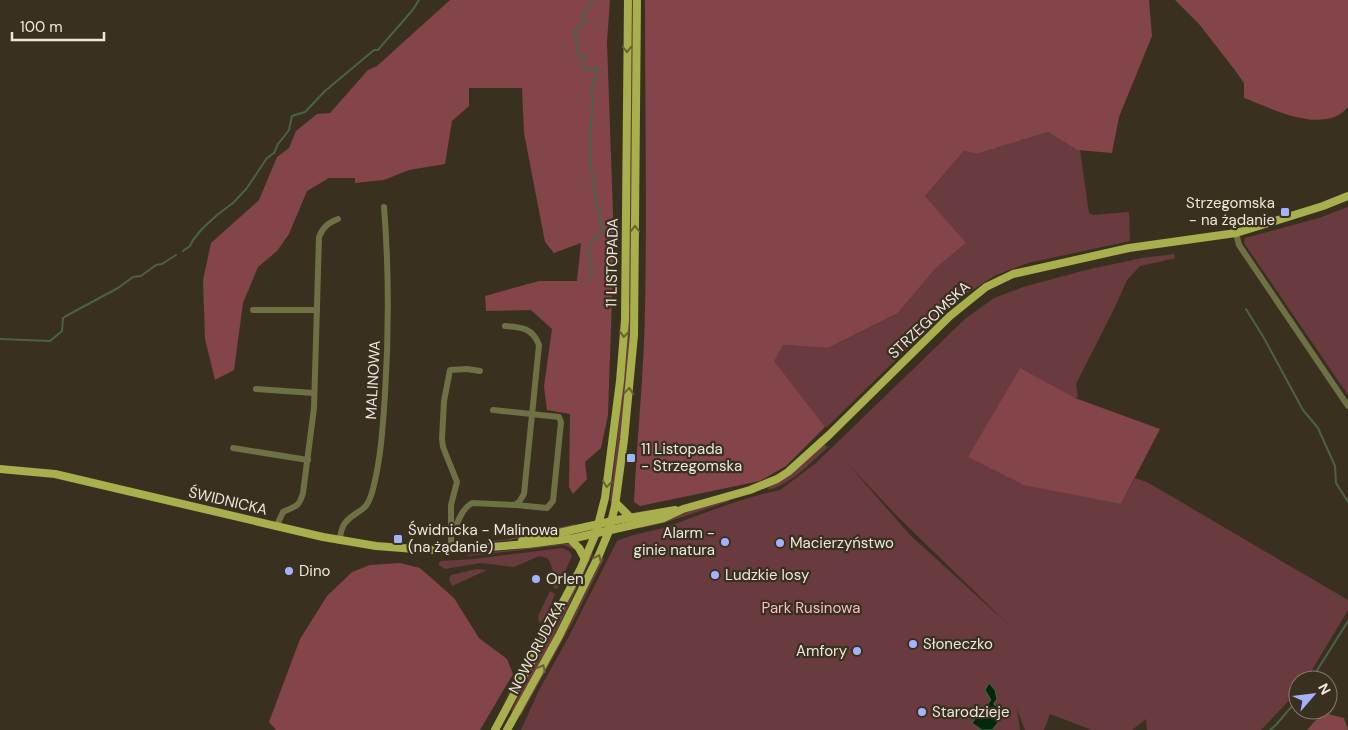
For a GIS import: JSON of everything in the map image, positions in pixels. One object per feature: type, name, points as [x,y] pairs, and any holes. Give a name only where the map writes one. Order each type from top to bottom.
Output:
[{"type":"main road","name":"11 LISTOPADA","points":[[599,524],[605,498],[626,320],[628,0]]},
{"type":"main road","name":"11 LISTOPADA","points":[[612,521],[624,440],[634,335],[637,0]]},
{"type":"main road","name":"STRZEGOMSKA","points":[[612,521],[683,509],[750,490],[777,479],[788,472],[863,402],[950,316],[986,287],[1013,274],[1068,260],[1129,248],[1236,233],[1282,220],[1348,196]]},
{"type":"main road","name":"ŚWIDNICKA","points":[[0,469],[55,474],[339,541],[394,548],[451,550],[570,539],[596,533]]},
{"type":"main road","points":[[616,503],[630,517]]},
{"type":"main road","name":"STRZEGOMSKA","points":[[596,533],[664,518],[683,509]]},
{"type":"main road","name":"ŚWIDNICKA","points":[[498,546],[612,521]]},
{"type":"main road","name":"NOWORUDZKA","points":[[509,729],[579,598],[600,555],[612,521]]},
{"type":"main road","name":"NOWORUDZKA","points":[[497,728],[585,559],[599,524]]},
{"type":"main road","points":[[570,539],[579,548],[585,559]]},
{"type":"street","name":"MALINOWA","points":[[339,541],[342,528],[346,522],[363,510],[370,500],[381,442],[388,325],[388,256],[384,207]]},
{"type":"street","points":[[276,527],[283,512],[300,503],[308,460],[314,393],[319,238],[322,230],[329,223],[338,219]]},
{"type":"street","points":[[1236,233],[1239,246],[1348,406]]},
{"type":"street","points":[[253,310],[318,310]]},
{"type":"street","points":[[506,326],[528,329],[539,344],[524,494],[519,502],[514,505]]},
{"type":"street","points":[[451,550],[452,505],[457,482],[443,447],[442,439],[447,380],[450,370],[462,369],[480,372]]},
{"type":"street","points":[[256,389],[314,393]]},
{"type":"street","points":[[451,534],[456,528],[460,514],[472,503],[548,508],[553,501],[561,422],[559,417],[493,410]]},
{"type":"street","points":[[233,448],[308,460]]},
{"type":"green space","points":[[632,0],[634,0],[630,340],[613,502],[610,501],[629,316]]},
{"type":"green space","points":[[1048,132],[1080,150],[1089,213],[1093,215],[1129,212],[1130,241],[1028,263],[996,275],[957,300],[825,427],[773,361],[783,345],[828,348],[898,313],[935,269],[965,244],[925,196],[964,151],[977,154]]},
{"type":"green space","points":[[1348,207],[1348,395],[1244,243],[1245,238],[1319,218]]},
{"type":"green space","name":"Park Rusinowa","points":[[1174,254],[1175,258],[1140,266],[1127,280],[1076,384],[1078,397],[1075,398],[1121,504],[1135,478],[1147,482],[1348,600],[1348,610],[1312,670],[1288,670],[1288,702],[1261,730],[1147,730],[1146,719],[1132,730],[1092,730],[1050,714],[1044,730],[1025,730],[1017,709],[1020,730],[521,730],[538,692],[568,638],[617,541],[669,526],[738,501],[780,490],[816,463],[965,319],[994,298],[1023,287],[1086,270],[1142,258]],"holes":[[[848,464],[897,516],[1009,625],[910,535]]]},
{"type":"green space","points":[[825,445],[828,447],[793,478],[768,490],[769,486],[792,473],[820,447]]},
{"type":"green space","points":[[726,498],[730,501],[664,523],[641,528],[641,527]]},
{"type":"green space","points":[[576,525],[511,540],[460,545],[508,539]]},
{"type":"green space","points":[[570,544],[575,548],[564,545],[467,555]]},
{"type":"green space","points":[[562,548],[569,551],[572,556],[557,589],[553,587],[556,580],[550,562],[547,558],[539,556],[514,567],[480,563],[445,569],[439,565],[441,561],[474,559]]},
{"type":"green space","points":[[591,553],[593,554],[549,647],[513,712],[511,711]]},
{"type":"green space","points":[[602,557],[604,559],[576,616],[521,716],[519,715],[575,613]]},
{"type":"green space","points":[[477,569],[487,570],[452,586],[449,579],[451,575]]},
{"type":"green space","points":[[550,591],[555,594],[548,614],[539,623],[538,616]]},
{"type":"green space","points":[[537,636],[525,667],[502,706]]},
{"type":"shaded area","points":[[450,0],[610,0],[607,42],[614,241],[608,415],[601,448],[585,462],[587,479],[573,494],[569,487],[570,414],[547,410],[544,386],[552,329],[531,310],[486,311],[485,296],[539,281],[577,281],[581,243],[554,253],[545,242],[524,133],[522,88],[469,88],[469,106],[452,121],[445,164],[409,170],[384,180],[355,183],[355,178],[329,178],[307,191],[289,234],[277,251],[258,267],[243,303],[234,370],[215,380],[205,339],[203,280],[211,243],[259,200],[277,157],[289,148],[296,131],[317,114],[330,113],[368,70],[377,66]]},
{"type":"shaded area","points":[[645,0],[1149,0],[1152,36],[1119,117],[1112,153],[1077,150],[1048,132],[977,154],[964,151],[925,196],[966,243],[935,269],[898,313],[828,348],[783,345],[774,361],[825,427],[786,466],[760,481],[640,506],[634,502],[645,310]]},
{"type":"shaded area","points":[[1175,0],[1348,0],[1348,107],[1338,115],[1312,120],[1282,113],[1244,98],[1244,83],[1199,24]]},
{"type":"shaded area","points":[[1020,368],[1075,398],[1160,429],[1121,504],[1024,485],[968,457]]},
{"type":"shaded area","points":[[400,563],[420,568],[454,598],[479,638],[507,659],[513,674],[480,730],[276,730],[269,722],[300,639],[327,596],[352,572],[370,565]]},
{"type":"shaded area","points":[[989,683],[995,690],[997,699],[994,705],[1003,711],[1001,719],[992,730],[982,730],[972,723],[991,700],[985,690]]},
{"type":"shaded area","points":[[1338,716],[1344,718],[1348,730],[1307,730],[1316,720],[1338,720]]},
{"type":"waterway","points":[[183,251],[190,246],[202,229],[233,203],[247,188],[289,130],[292,116],[305,112],[325,91],[374,50],[378,50],[419,0]]},
{"type":"waterway","points":[[587,280],[592,274],[591,243],[602,231],[593,183],[590,138],[593,99],[591,90],[597,75],[597,68],[585,70],[585,66],[582,64],[584,57],[576,50],[577,41],[574,30],[586,23],[582,17],[593,0]]},
{"type":"waterway","points":[[0,339],[50,341],[62,331],[63,318],[118,288],[133,277],[141,276],[156,265],[162,264],[176,255]]},
{"type":"waterway","points":[[1246,309],[1303,410],[1318,428],[1335,466],[1336,483],[1348,502]]},
{"type":"waterway","points":[[1317,670],[1348,621]]},
{"type":"waterway","points":[[1270,730],[1288,711]]},
{"type":"place","name":"Strzegomska - na żądanie","points":[[1285,212]]},
{"type":"place","name":"11 Listopada - Strzegomska","points":[[631,458]]},
{"type":"place","name":"Świdnicka - Malinowa (na żądanie)","points":[[398,539]]},
{"type":"place","name":"Alarm - ginie natura","points":[[725,542]]},
{"type":"place","name":"Macierzyństwo","points":[[780,543]]},
{"type":"place","name":"Dino","points":[[289,571]]},
{"type":"place","name":"Ludzkie losy","points":[[715,575]]},
{"type":"place","name":"Orlen","points":[[536,579]]},
{"type":"place","name":"Słoneczko","points":[[913,644]]},
{"type":"place","name":"Amfory","points":[[857,651]]},
{"type":"place","name":"Starodzieje","points":[[922,712]]}]
